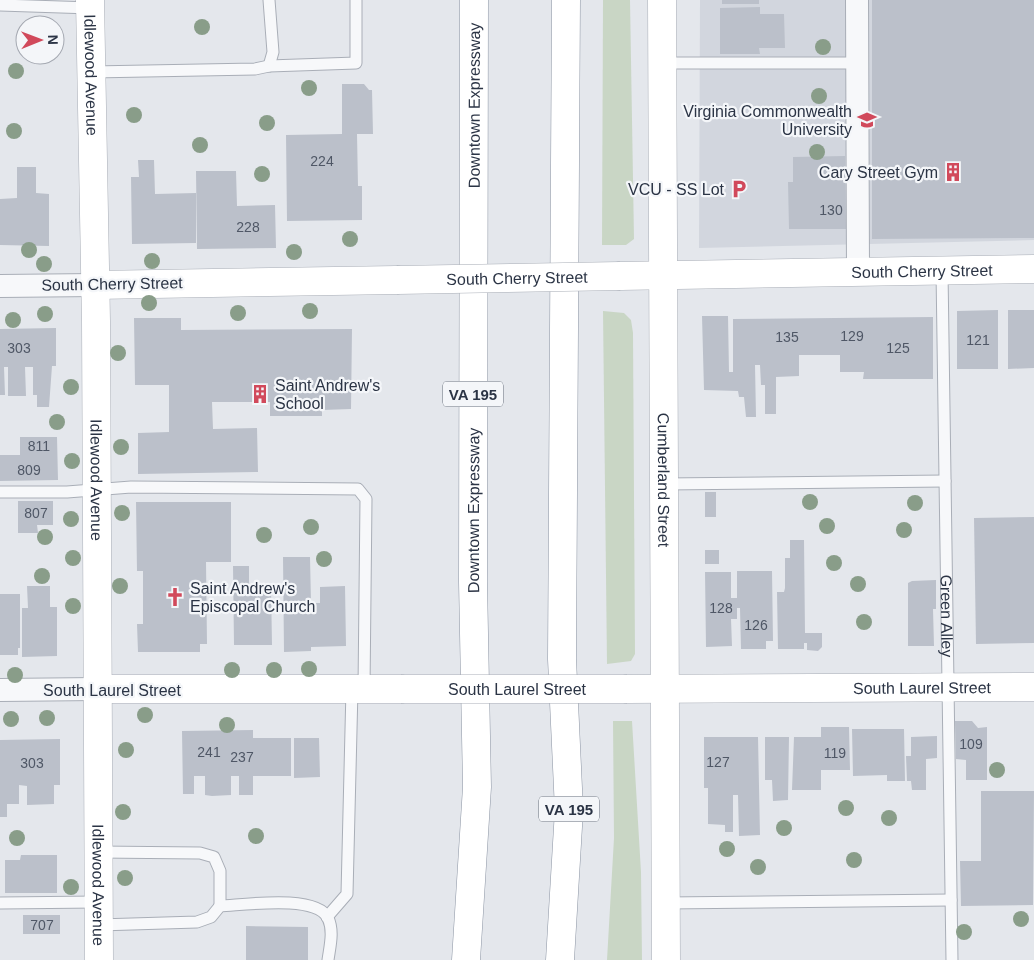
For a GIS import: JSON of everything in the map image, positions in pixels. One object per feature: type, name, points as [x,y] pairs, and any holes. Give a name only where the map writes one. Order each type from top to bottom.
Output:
[{"type":"main road","name":"Downtown Expressway","points":[[466,960],[477,788],[472,582],[474,0]]},
{"type":"main road","name":"VA 195","points":[[560,960],[569,810],[562,659],[566,0]]},
{"type":"main road","name":"Cumberland Street","points":[[662,0],[666,960]]},
{"type":"main road","name":"Idlewood Avenue","points":[[91,4],[95,284],[99,960]]},
{"type":"main road","name":"South Cherry Street","points":[[95,284],[1034,269]]},
{"type":"main road","name":"South Laurel Street","points":[[97,689],[1034,687]]},
{"type":"main road","points":[[451,960],[477,788]]},
{"type":"street","points":[[857,0],[858,272]]},
{"type":"street","name":"South Cherry Street","points":[[0,286],[95,284]]},
{"type":"street","name":"South Laurel Street","points":[[0,690],[97,689]]},
{"type":"lane","points":[[269,0],[274,52],[270,66]]},
{"type":"lane","points":[[92,72],[256,69],[270,66],[356,64],[356,0]]},
{"type":"lane","points":[[0,5],[91,4]]},
{"type":"lane","points":[[662,63],[857,63]]},
{"type":"lane","name":"Green Alley","points":[[942,271],[952,960]]},
{"type":"lane","points":[[664,484],[945,482]]},
{"type":"lane","points":[[0,492],[96,490],[131,487],[358,489],[366,499],[347,894],[327,917]]},
{"type":"lane","points":[[0,903],[197,922],[211,917],[220,906],[220,871],[214,857],[200,853],[98,852]]},
{"type":"lane","points":[[666,904],[951,900]]},
{"type":"lane","points":[[220,906],[294,903],[320,908],[327,917],[331,933],[328,960]]},
{"type":"shaded area","name":"Virginia Commonwealth University","points":[[700,0],[1034,0],[1034,240],[699,248]]},
{"type":"green space","points":[[603,0],[630,0],[634,239],[626,245],[602,245]]},
{"type":"green space","points":[[603,311],[624,313],[631,320],[633,333],[635,654],[631,661],[607,664]]},
{"type":"green space","points":[[613,721],[632,721],[641,872],[642,960],[607,960],[614,838]]},
{"type":"building","points":[[722,0],[759,0],[759,4],[722,4]]},
{"type":"building","name":"Cary Street Gym","points":[[872,0],[1034,0],[1034,238],[872,239]]},
{"type":"building","points":[[760,7],[760,14],[784,14],[785,48],[759,48],[760,54],[720,54],[720,8]]},
{"type":"building","points":[[342,84],[364,84],[369,90],[372,90],[373,134],[357,134],[358,186],[362,186],[362,220],[287,221],[286,135],[342,134]]},
{"type":"building","points":[[845,156],[846,229],[789,229],[788,182],[793,182],[793,157]]},
{"type":"building","points":[[138,160],[154,160],[155,194],[196,193],[196,243],[132,244],[131,177],[139,177]]},
{"type":"building","points":[[17,167],[36,167],[36,193],[49,194],[49,246],[0,245],[0,199],[17,198]]},
{"type":"building","points":[[196,171],[236,171],[237,206],[275,205],[276,248],[197,249]]},
{"type":"building","points":[[998,310],[998,369],[957,369],[957,311]]},
{"type":"building","points":[[1008,310],[1034,310],[1034,368],[1008,369]]},
{"type":"building","points":[[702,316],[728,316],[729,372],[733,372],[733,319],[933,317],[933,379],[863,379],[864,372],[840,372],[840,355],[799,355],[799,376],[776,377],[776,414],[765,414],[765,385],[761,385],[760,365],[755,365],[756,417],[746,417],[744,397],[739,397],[738,391],[704,390]]},
{"type":"building","name":"Saint Andrew's School","points":[[134,318],[181,318],[181,330],[352,329],[351,409],[322,410],[322,416],[270,416],[270,402],[212,402],[213,429],[257,428],[258,472],[138,474],[138,433],[169,432],[169,385],[135,385]]},
{"type":"building","points":[[56,328],[56,366],[52,366],[49,407],[37,407],[37,395],[33,395],[33,367],[25,367],[26,396],[8,396],[8,367],[4,367],[5,395],[0,395],[0,329]]},
{"type":"building","points":[[20,437],[57,437],[58,480],[0,481],[0,455],[20,455]]},
{"type":"building","points":[[705,492],[716,492],[716,517],[705,517]]},
{"type":"building","points":[[18,501],[53,501],[53,525],[37,525],[38,533],[18,533]]},
{"type":"building","name":"Saint Andrew's Episcopal Church","points":[[136,502],[231,502],[231,562],[206,562],[207,644],[200,644],[200,652],[138,652],[137,624],[143,624],[143,571],[137,571]]},
{"type":"building","points":[[1034,517],[1034,643],[976,644],[974,518]]},
{"type":"building","points":[[790,540],[804,540],[805,633],[822,633],[822,647],[818,651],[807,650],[807,643],[804,643],[804,649],[778,649],[777,592],[784,592],[785,588],[785,558],[790,558]]},
{"type":"building","points":[[705,550],[719,550],[719,564],[705,564]]},
{"type":"building","points":[[283,557],[310,557],[311,603],[320,603],[320,587],[345,586],[346,646],[311,647],[311,651],[284,652]]},
{"type":"building","points":[[233,566],[249,566],[249,585],[252,587],[271,587],[272,645],[234,645]]},
{"type":"building","points":[[737,571],[772,571],[773,641],[766,641],[766,649],[741,649],[740,608],[737,608],[737,619],[731,619],[732,646],[706,647],[705,572],[731,572],[731,598],[737,598]]},
{"type":"building","points":[[936,580],[936,609],[933,609],[934,646],[908,646],[908,583],[912,581]]},
{"type":"building","points":[[27,586],[50,586],[50,607],[57,607],[57,656],[22,657],[22,608],[28,608]]},
{"type":"building","points":[[0,594],[20,594],[20,648],[18,648],[18,655],[0,655]]},
{"type":"building","points":[[955,721],[972,721],[978,728],[987,727],[987,780],[966,780],[966,760],[956,759]]},
{"type":"building","points":[[821,727],[849,727],[850,770],[821,770],[821,790],[792,790],[794,737],[821,737]]},
{"type":"building","points":[[852,729],[904,729],[905,781],[887,781],[887,775],[853,776]]},
{"type":"building","points":[[253,730],[253,738],[291,738],[291,776],[253,776],[253,795],[239,795],[239,776],[231,776],[231,795],[212,796],[205,795],[205,776],[194,776],[194,794],[183,794],[182,731]]},
{"type":"building","points":[[937,736],[937,758],[926,759],[926,790],[912,790],[911,781],[907,781],[906,756],[911,756],[911,737]]},
{"type":"building","points":[[704,737],[758,737],[760,835],[739,836],[738,795],[733,795],[733,832],[725,832],[725,825],[708,824],[708,788],[704,788]]},
{"type":"building","points":[[765,737],[789,737],[788,800],[773,801],[772,780],[765,780]]},
{"type":"building","points":[[294,738],[319,738],[320,777],[294,778]]},
{"type":"building","points":[[60,739],[60,785],[54,785],[54,804],[27,805],[27,786],[19,785],[19,804],[7,804],[7,817],[0,817],[0,740]]},
{"type":"building","points":[[981,791],[1034,791],[1033,905],[961,906],[960,861],[981,861]]},
{"type":"building","points":[[21,855],[57,855],[57,893],[5,893],[5,860],[20,860]]},
{"type":"building","points":[[23,915],[60,915],[60,934],[23,934]]},
{"type":"building","points":[[246,926],[308,927],[308,960],[246,960]]},
{"type":"place","name":"Virginia Commonwealth University","points":[[867,120]]},
{"type":"place","name":"Cary Street Gym","points":[[953,172]]},
{"type":"place","name":"VCU - SS Lot","points":[[739,189]]},
{"type":"place","name":"Saint Andrew's School","points":[[260,394]]},
{"type":"place","name":"Saint Andrew's Episcopal Church","points":[[175,597]]}]
